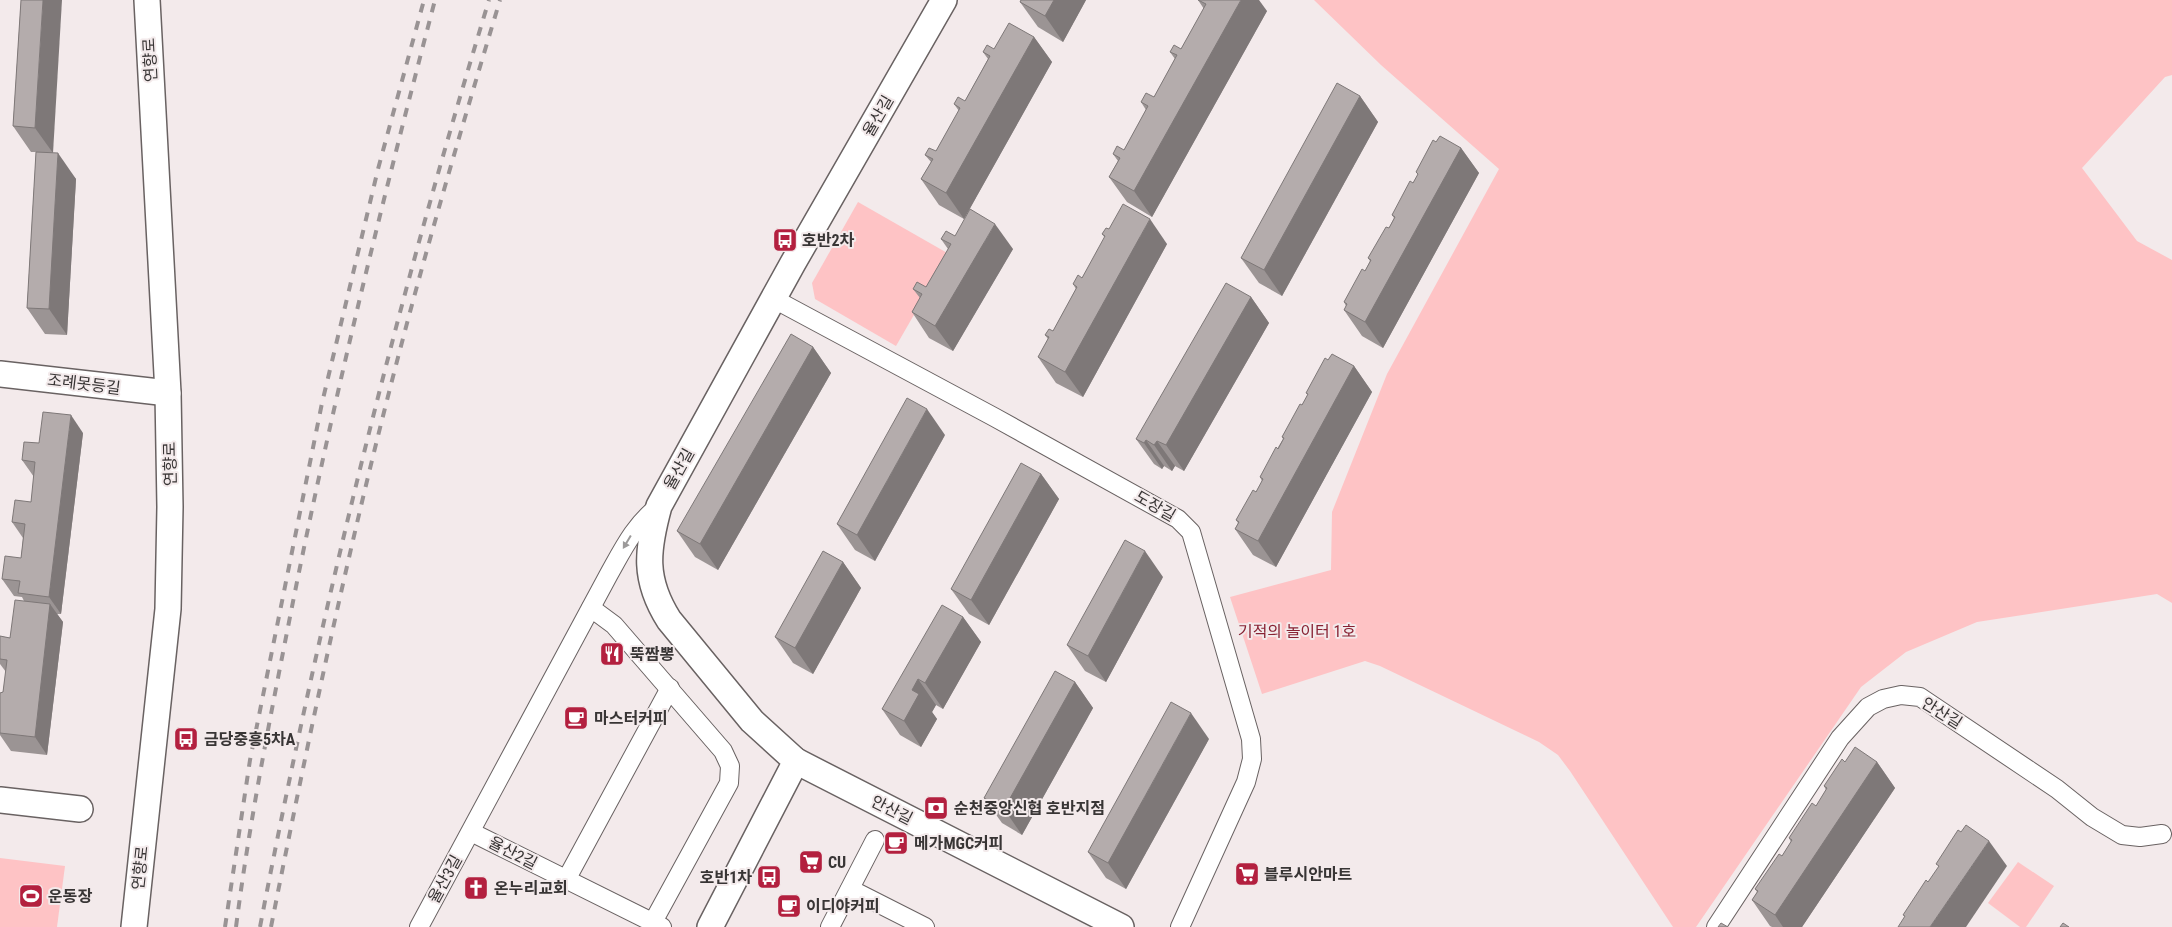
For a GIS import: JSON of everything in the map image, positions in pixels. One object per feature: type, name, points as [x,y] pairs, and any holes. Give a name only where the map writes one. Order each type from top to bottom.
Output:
[{"type":"street","name":"연향로","points":[[134,927],[168,610],[170,507],[168,394],[147,0]]},
{"type":"street","name":"율산길","points":[[796,762],[752,721],[669,620],[659,603],[650,572],[649,550],[658,506],[944,0]]},
{"type":"street","name":"도장길","points":[[774,299],[1162,510],[1178,519],[1191,532],[1251,739],[1252,759],[1246,782],[1233,815],[1180,927]]},
{"type":"street","name":"조례못등길","points":[[0,374],[168,394]]},
{"type":"street","name":"율산3길","points":[[419,927],[636,528],[658,506]]},
{"type":"street","points":[[592,608],[614,624],[670,688],[723,751],[730,766],[729,783],[657,925]]},
{"type":"street","points":[[566,880],[670,688]]},
{"type":"street","name":"안산길","points":[[1716,927],[1840,738],[1868,707],[1883,699],[1892,697],[1902,695],[1920,697],[2057,789],[2092,817],[2122,835],[2140,837],[2162,834]]},
{"type":"street","points":[[710,927],[796,762]]},
{"type":"street","name":"안산길","points":[[796,762],[1121,927]]},
{"type":"street","points":[[0,800],[80,809]]},
{"type":"street","name":"율산2길","points":[[471,832],[657,925]]},
{"type":"street","points":[[830,927],[875,840]]},
{"type":"street","points":[[850,889],[925,927]]},
{"type":"green space","name":"기적의 놀이터 1호","points":[[1314,0],[2172,0],[2172,75],[2165,77],[2082,168],[2137,241],[2172,260],[2172,603],[2157,594],[1977,622],[1906,652],[1861,687],[1696,927],[1673,927],[1570,771],[1558,755],[1539,742],[1380,666],[1365,661],[1262,694],[1230,597],[1331,570],[1332,512],[1387,374],[1499,169],[1381,65]]},
{"type":"green space","points":[[858,202],[949,254],[896,346],[815,299],[812,283]]},
{"type":"green space","name":"운동장","points":[[0,858],[65,866],[57,927],[0,927]]},
{"type":"green space","points":[[2018,862],[2054,886],[2026,927],[2020,927],[1988,903]]},
{"type":"building","points":[[21,0],[43,0],[35,128],[13,126]]},
{"type":"building","points":[[1021,0],[1054,0],[1045,16],[1020,2]]},
{"type":"building","points":[[1198,0],[1241,0],[1134,191],[1109,177],[1120,158],[1113,154],[1117,146],[1124,150],[1148,106],[1141,102],[1146,93],[1154,97],[1177,55],[1170,52],[1174,45],[1181,49],[1206,4]]},
{"type":"building","points":[[1009,23],[1034,37],[946,193],[921,179],[933,159],[925,155],[929,148],[936,151],[960,108],[954,104],[958,97],[965,101],[990,56],[983,52],[987,45],[994,49]]},
{"type":"building","points":[[1337,83],[1360,96],[1264,270],[1241,258]]},
{"type":"building","points":[[1440,136],[1461,148],[1365,322],[1344,310],[1347,304],[1344,302],[1362,269],[1365,271],[1371,260],[1368,258],[1386,227],[1389,228],[1395,217],[1392,215],[1410,181],[1413,183],[1418,174],[1416,172],[1433,140],[1436,142]]},
{"type":"building","points":[[36,152],[58,153],[49,309],[27,308]]},
{"type":"building","points":[[1123,204],[1150,219],[1065,372],[1038,357],[1049,337],[1045,335],[1049,329],[1053,331],[1077,287],[1073,284],[1078,275],[1082,278],[1105,236],[1102,234],[1106,228],[1109,229]]},
{"type":"building","points":[[970,209],[995,224],[935,326],[912,312],[922,294],[913,289],[917,282],[926,287],[951,244],[941,239],[946,231],[955,236]]},
{"type":"building","points":[[1226,283],[1251,297],[1166,445],[1157,441],[1154,445],[1146,440],[1144,443],[1136,439]]},
{"type":"building","points":[[791,334],[813,347],[700,544],[677,531]]},
{"type":"building","points":[[1332,354],[1354,366],[1258,541],[1235,529],[1239,522],[1236,520],[1253,490],[1256,492],[1263,479],[1260,477],[1276,447],[1278,449],[1284,438],[1282,437],[1300,404],[1302,405],[1308,394],[1306,393],[1325,358],[1328,360]]},
{"type":"building","points":[[907,398],[927,409],[857,535],[837,524]]},
{"type":"building","points":[[43,412],[71,415],[49,597],[18,593],[20,581],[2,579],[5,556],[21,558],[25,524],[12,522],[15,500],[31,502],[35,462],[22,460],[24,442],[39,443]]},
{"type":"building","points":[[1021,463],[1041,474],[971,600],[951,589]]},
{"type":"building","points":[[1125,540],[1145,551],[1088,656],[1067,645]]},
{"type":"building","points":[[823,551],[843,562],[795,648],[775,637]]},
{"type":"building","points":[[15,600],[50,604],[35,737],[0,733],[0,693],[3,692],[7,660],[0,659],[0,636],[10,638]]},
{"type":"building","points":[[942,605],[963,617],[925,683],[918,679],[912,690],[919,694],[904,721],[882,709]]},
{"type":"building","points":[[1055,671],[1075,682],[1004,809],[984,798]]},
{"type":"building","points":[[1171,702],[1191,713],[1108,863],[1088,852]]},
{"type":"building","points":[[1855,747],[1877,762],[1775,915],[1752,900],[1758,891],[1755,889],[1779,854],[1782,856],[1792,840],[1789,838],[1812,803],[1816,806],[1827,788],[1824,786],[1842,759],[1845,762]]},
{"type":"building","points":[[1966,825],[1989,841],[1930,927],[1898,927],[1905,916],[1903,915],[1926,880],[1928,882],[1939,866],[1936,864],[1958,830],[1961,832]]},
{"type":"building","points":[[1721,923],[1728,927],[1718,927]]},
{"type":"building","points":[[2063,923],[2069,927],[2060,927]]},
{"type":"railway","points":[[225,927],[250,760],[322,403],[378,169],[424,0]]},
{"type":"railway","points":[[236,927],[253,812],[305,544],[376,232],[435,0]]},
{"type":"railway","points":[[260,927],[308,693],[362,460],[422,230],[489,0]]},
{"type":"railway","points":[[271,927],[329,647],[377,438],[433,230],[500,0]]},
{"type":"place","name":"호반2차","points":[[785,240]]},
{"type":"place","name":"뚝짬뽕","points":[[612,654]]},
{"type":"place","name":"마스터커피","points":[[576,718]]},
{"type":"place","name":"금당중흥5차A","points":[[186,739]]},
{"type":"place","name":"순천중앙신협 호반지점","points":[[936,808]]},
{"type":"place","name":"메가MGC커피","points":[[896,843]]},
{"type":"place","name":"CU","points":[[811,862]]},
{"type":"place","name":"블루시안마트","points":[[1247,874]]},
{"type":"place","name":"호반1차","points":[[769,877]]},
{"type":"place","name":"온누리교회","points":[[476,888]]},
{"type":"place","name":"운동장","points":[[31,896]]},
{"type":"place","name":"이디야커피","points":[[789,906]]}]
